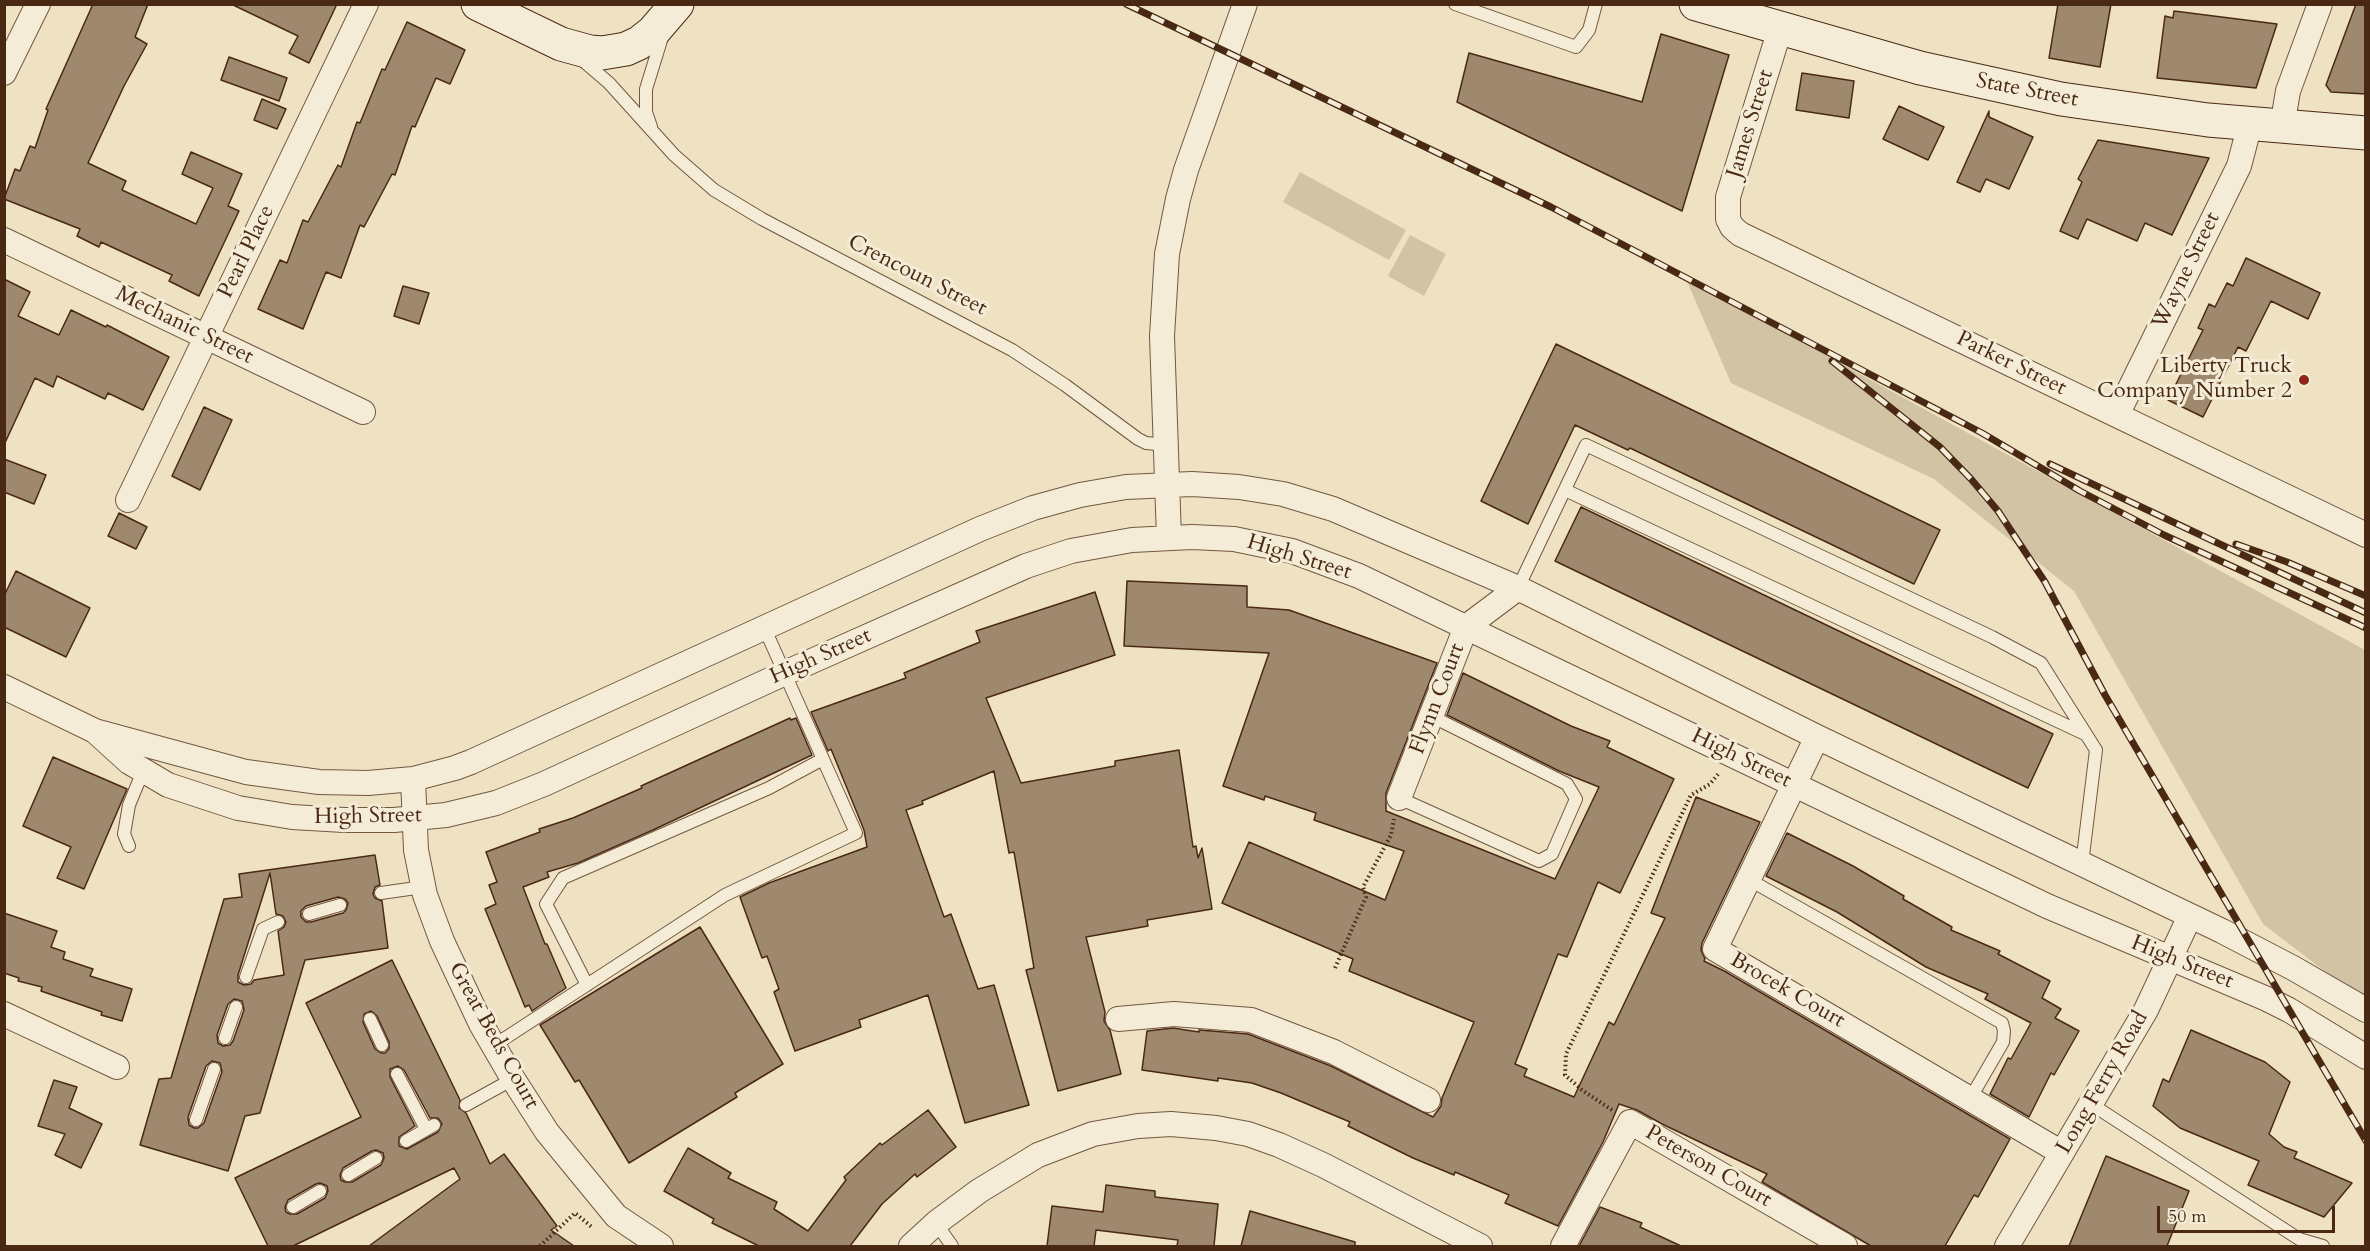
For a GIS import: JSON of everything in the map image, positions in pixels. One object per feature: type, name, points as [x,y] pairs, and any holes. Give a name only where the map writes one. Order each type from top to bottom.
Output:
[{"type":"street","points":[[4,74],[38,4]]},
{"type":"street","name":"Pearl Place","points":[[128,500],[366,4]]},
{"type":"street","points":[[478,4],[561,44],[590,52],[614,52],[639,43],[653,32],[677,5]]},
{"type":"street","points":[[1169,538],[1162,307],[1171,229],[1195,143],[1245,4]]},
{"type":"street","name":"State Street","points":[[1696,4],[1920,68],[2024,92],[2135,110],[2266,125],[2366,133]]},
{"type":"street","name":"Wayne Street","points":[[2117,415],[2239,166],[2288,91],[2320,4]]},
{"type":"street","name":"James Street","points":[[1728,219],[1728,197],[1779,29]]},
{"type":"street","name":"Parker Street","points":[[1728,219],[1732,227],[1740,234],[2366,535]]},
{"type":"street","name":"Mechanic Street","points":[[4,240],[363,412]]},
{"type":"street","name":"High Street","points":[[4,687],[94,731],[270,777],[345,783],[413,779],[471,762],[980,529],[1033,508],[1104,490],[1168,485],[1239,487],[1307,501],[1356,518],[1518,588],[1817,737],[2190,916],[2293,968],[2366,1010]]},
{"type":"street","name":"High Street","points":[[94,731],[110,747],[142,771],[168,785],[191,795],[264,814],[344,820],[415,818],[472,810],[521,793],[1026,566],[1091,547],[1132,540],[1234,539],[1292,551],[1359,576],[2047,906],[2219,977],[2289,1010],[2366,1058]]},
{"type":"street","name":"Flynn Court","points":[[1399,798],[1466,627],[1518,588]]},
{"type":"street","name":"Brocek Court","points":[[1817,737],[1715,949],[2062,1153]]},
{"type":"street","name":"Great Beds Court","points":[[413,779],[416,850],[423,887],[449,958],[493,1046],[547,1132],[616,1216],[661,1246]]},
{"type":"street","name":"Long Ferry Road","points":[[2007,1246],[2146,1010],[2190,916]]},
{"type":"street","points":[[4,1014],[117,1067]]},
{"type":"street","points":[[1118,1019],[1174,1014],[1251,1020],[1334,1052],[1428,1100]]},
{"type":"street","name":"Peterson Court","points":[[1563,1246],[1630,1122],[1845,1246]]},
{"type":"street","points":[[910,1246],[936,1223],[1012,1169],[1065,1143],[1121,1128],[1151,1125],[1184,1125],[1237,1132],[1279,1145],[1323,1165],[1480,1246]]},
{"type":"lane","points":[[1455,4],[1576,47],[1589,30],[1596,4]]},
{"type":"lane","name":"Crencoun Street","points":[[654,134],[646,112],[646,89],[661,41],[677,5]]},
{"type":"lane","name":"Crencoun Street","points":[[561,44],[609,83],[654,134],[693,173],[737,205],[1012,350],[1065,385],[1138,439],[1146,443],[1166,445]]},
{"type":"lane","points":[[1518,588],[1586,445],[1992,637],[2041,663],[2096,750],[2082,864]]},
{"type":"lane","points":[[1565,490],[2085,734]]},
{"type":"lane","points":[[493,1046],[725,895],[856,833],[764,627]]},
{"type":"lane","points":[[1399,798],[1539,861],[1552,854],[1575,799],[1567,784],[1431,716]]},
{"type":"lane","points":[[587,985],[546,903],[563,878],[770,788],[823,759]]},
{"type":"lane","points":[[129,846],[124,834],[129,805],[142,771]]},
{"type":"lane","points":[[1748,879],[2002,1023],[2003,1042],[1970,1099]]},
{"type":"lane","points":[[381,893],[423,887]]},
{"type":"lane","points":[[309,914],[340,905]]},
{"type":"lane","points":[[246,977],[262,929],[278,922]]},
{"type":"lane","points":[[225,1038],[236,1006]]},
{"type":"lane","points":[[370,1020],[382,1045]]},
{"type":"lane","points":[[195,1120],[214,1069]]},
{"type":"lane","points":[[397,1074],[430,1127],[406,1141]]},
{"type":"lane","points":[[466,1105],[513,1079]]},
{"type":"lane","points":[[2091,1104],[2299,1239],[2323,1246]]},
{"type":"lane","points":[[348,1175],[376,1158]]},
{"type":"lane","points":[[293,1207],[320,1191]]},
{"type":"lane","points":[[936,1223],[952,1246]]},
{"type":"path","points":[[1630,1122],[1582,1090],[1565,1075],[1566,1054],[1691,795],[1710,784],[1719,773],[1728,753]]},
{"type":"path","points":[[1335,968],[1366,897],[1363,887],[1390,835],[1399,798]]},
{"type":"path","points":[[540,1246],[575,1213]]},
{"type":"shaded area","points":[[1300,172],[1406,230],[1389,260],[1283,202]]},
{"type":"shaded area","points":[[1410,235],[1446,254],[1424,296],[1388,276]]},
{"type":"shaded area","points":[[1686,279],[2365,650],[2365,1002],[2263,924],[2074,591],[1934,479],[1731,383]]},
{"type":"building","points":[[93,4],[148,4],[135,37],[147,44],[124,86],[88,163],[126,181],[122,190],[196,224],[213,188],[182,174],[191,152],[242,174],[228,206],[239,211],[199,296],[169,281],[172,275],[101,242],[99,247],[77,236],[80,229],[4,199],[15,169],[20,171],[30,146],[35,148],[48,110],[46,109]]},
{"type":"building","points":[[231,4],[337,4],[309,63],[289,53],[298,36]]},
{"type":"building","points":[[2058,4],[2111,4],[2100,67],[2049,58]]},
{"type":"building","points":[[2356,4],[2366,4],[2366,94],[2331,92],[2326,85]]},
{"type":"building","points":[[2174,11],[2277,24],[2256,88],[2157,78],[2165,16],[2173,18]]},
{"type":"building","points":[[407,22],[465,50],[450,84],[436,78],[415,127],[412,126],[395,175],[392,174],[364,227],[360,225],[341,278],[326,272],[303,329],[258,309],[280,260],[287,263],[303,220],[308,222],[338,165],[341,167],[357,122],[360,123],[382,69],[385,70]]},
{"type":"building","points":[[1661,34],[1729,55],[1682,211],[1457,102],[1469,53],[1642,102]]},
{"type":"building","points":[[229,57],[287,78],[279,101],[221,80]]},
{"type":"building","points":[[1802,73],[1854,81],[1849,118],[1796,110]]},
{"type":"building","points":[[262,99],[286,109],[277,129],[254,120]]},
{"type":"building","points":[[1899,106],[1944,127],[1928,160],[1883,139]]},
{"type":"building","points":[[1989,111],[1989,117],[2033,137],[2009,189],[1986,179],[1980,192],[1957,182]]},
{"type":"building","points":[[2098,140],[2209,158],[2172,235],[2145,223],[2137,241],[2087,219],[2078,239],[2060,231],[2082,182],[2078,179]]},
{"type":"building","points":[[2246,258],[2320,293],[2308,319],[2271,301],[2246,351],[2238,347],[2203,417],[2168,400],[2203,330],[2198,328],[2209,304],[2215,307],[2227,283],[2233,286]]},
{"type":"building","points":[[4,279],[30,292],[18,316],[59,335],[71,310],[106,327],[107,325],[169,357],[143,410],[108,393],[105,399],[57,376],[53,387],[35,378],[4,445]]},
{"type":"building","points":[[403,286],[429,293],[419,324],[394,316]]},
{"type":"building","points":[[1556,344],[1940,530],[1914,584],[1630,448],[1628,450],[1575,425],[1528,524],[1481,501]]},
{"type":"building","points":[[204,407],[232,420],[200,490],[172,476]]},
{"type":"building","points":[[4,459],[46,475],[34,504],[4,492]]},
{"type":"building","points":[[1581,507],[2053,734],[2028,788],[1555,561]]},
{"type":"building","points":[[119,513],[147,527],[136,549],[108,536]]},
{"type":"building","points":[[16,571],[90,608],[66,657],[4,627],[4,596]]},
{"type":"building","points":[[1127,581],[1247,586],[1247,607],[1289,610],[1437,663],[1386,793],[1386,811],[1555,879],[1599,787],[1559,771],[1447,715],[1463,673],[1571,726],[1610,741],[1607,747],[1674,779],[1620,893],[1598,882],[1567,957],[1558,954],[1515,1064],[1527,1069],[1524,1076],[1574,1097],[1609,1022],[1614,1025],[1665,918],[1651,913],[1696,797],[1760,822],[1702,943],[1704,961],[2010,1139],[1978,1197],[1974,1195],[1945,1246],[1871,1246],[1762,1182],[1767,1174],[1637,1110],[1619,1104],[1603,1142],[1558,1226],[1505,1203],[1509,1195],[1455,1172],[1454,1175],[1413,1158],[1348,1126],[1350,1122],[1281,1093],[1252,1083],[1218,1078],[1218,1081],[1142,1070],[1147,1031],[1173,1028],[1199,1032],[1199,1030],[1248,1034],[1331,1066],[1433,1117],[1441,1106],[1442,1098],[1474,1022],[1349,971],[1353,959],[1222,903],[1249,842],[1385,900],[1404,851],[1314,820],[1316,813],[1265,796],[1264,800],[1223,786],[1269,653],[1124,646]]},
{"type":"building","points":[[1095,592],[1115,655],[986,698],[1021,783],[1115,766],[1115,761],[1179,750],[1193,847],[1196,846],[1198,858],[1202,848],[1212,909],[1147,920],[1148,926],[1086,937],[1105,1012],[1104,1021],[1110,1030],[1121,1074],[1058,1091],[1026,970],[1034,968],[1014,852],[1009,853],[994,771],[906,810],[944,917],[951,914],[978,989],[994,985],[1029,1105],[965,1123],[928,995],[859,1020],[861,1027],[795,1051],[774,992],[779,989],[767,956],[762,958],[740,897],[769,883],[867,847],[864,830],[831,749],[828,751],[811,712],[906,678],[904,673],[980,642],[976,631]]},
{"type":"building","points":[[790,718],[791,720],[796,718],[812,755],[653,830],[578,863],[547,872],[549,877],[523,887],[545,944],[547,944],[566,988],[532,1011],[529,1005],[525,1007],[485,909],[496,904],[489,885],[497,882],[486,852],[540,832],[539,829],[573,818],[642,788],[641,786]]},
{"type":"building","points":[[53,757],[127,789],[84,889],[57,878],[71,847],[23,826]]},
{"type":"building","points":[[1787,833],[1853,866],[1904,896],[1903,899],[1952,927],[1951,930],[2000,951],[1998,954],[2050,981],[2042,998],[2061,1009],[2055,1018],[2079,1031],[2054,1075],[2051,1073],[2029,1117],[1990,1094],[2008,1058],[2011,1059],[2031,1023],[1985,999],[1988,994],[1926,967],[1837,912],[1766,876]]},
{"type":"building","points":[[375,855],[380,885],[375,887],[373,894],[375,898],[382,901],[388,948],[305,960],[260,1113],[245,1116],[228,1171],[140,1145],[159,1079],[171,1078],[224,899],[242,897],[239,874]],"holes":[[[270,873],[276,914],[283,916],[286,922],[284,927],[278,931],[284,975],[254,980],[251,984],[244,985],[238,982],[238,975]],[[338,897],[345,899],[348,903],[343,913],[311,922],[306,922],[301,917],[301,911],[306,906]],[[234,999],[242,1001],[244,1010],[233,1041],[230,1045],[223,1046],[218,1043],[217,1035],[228,1004]],[[212,1061],[220,1063],[222,1072],[204,1123],[194,1128],[189,1125],[188,1117],[206,1066]]]},
{"type":"building","points":[[4,913],[57,931],[51,947],[65,952],[63,959],[93,969],[90,976],[132,989],[122,1021],[41,991],[42,987],[18,981],[19,978],[4,973]]},
{"type":"building","points":[[700,927],[783,1064],[735,1093],[737,1097],[629,1163],[579,1080],[575,1082],[540,1025]]},
{"type":"building","points":[[392,960],[460,1100],[459,1108],[466,1113],[490,1164],[504,1154],[557,1226],[551,1230],[574,1246],[369,1246],[460,1179],[454,1168],[293,1246],[268,1246],[235,1178],[361,1117],[306,1003]],"holes":[[[371,1011],[377,1016],[389,1042],[389,1049],[385,1053],[375,1049],[363,1022],[364,1014]],[[398,1066],[404,1070],[430,1118],[438,1118],[442,1124],[438,1132],[407,1149],[399,1146],[399,1137],[415,1126],[390,1077],[390,1069]],[[372,1151],[383,1153],[384,1158],[381,1165],[352,1182],[341,1180],[340,1175],[343,1168]],[[316,1184],[327,1186],[328,1191],[325,1198],[297,1214],[286,1212],[285,1207],[288,1200]]]},
{"type":"building","points":[[2191,1030],[2265,1062],[2290,1082],[2269,1134],[2284,1147],[2297,1152],[2294,1158],[2352,1183],[2324,1217],[2248,1185],[2259,1161],[2180,1128],[2153,1106],[2163,1079],[2169,1082]]},
{"type":"building","points":[[54,1080],[77,1087],[69,1108],[102,1124],[81,1168],[55,1155],[65,1134],[38,1126]]},
{"type":"building","points":[[928,1110],[956,1147],[917,1177],[915,1174],[882,1204],[850,1246],[759,1246],[712,1223],[714,1219],[664,1191],[688,1148],[731,1173],[728,1178],[777,1202],[774,1209],[808,1231],[846,1180],[844,1177],[880,1143],[882,1145]]},
{"type":"building","points":[[2106,1156],[2189,1191],[2167,1246],[2069,1246]]},
{"type":"building","points":[[1106,1185],[1155,1191],[1155,1197],[1218,1204],[1214,1246],[1177,1246],[1178,1240],[1096,1230],[1094,1246],[1047,1246],[1052,1206],[1103,1212]]},
{"type":"building","points":[[1600,1207],[1642,1223],[1640,1227],[1681,1246],[1579,1246]]},
{"type":"building","points":[[1250,1211],[1355,1242],[1355,1246],[1241,1246]]},
{"type":"railway","points":[[1126,4],[1551,207],[1982,433],[2080,491],[2164,535],[2366,628]]},
{"type":"railway","points":[[1832,361],[1940,447],[1998,511],[2045,582],[2105,695],[2366,1141]]},
{"type":"railway","points":[[2050,464],[2366,613]]},
{"type":"railway","points":[[2236,544],[2287,562],[2366,596]]},
{"type":"place","name":"Liberty Truck Company Number 2","points":[[2304,380]]}]
